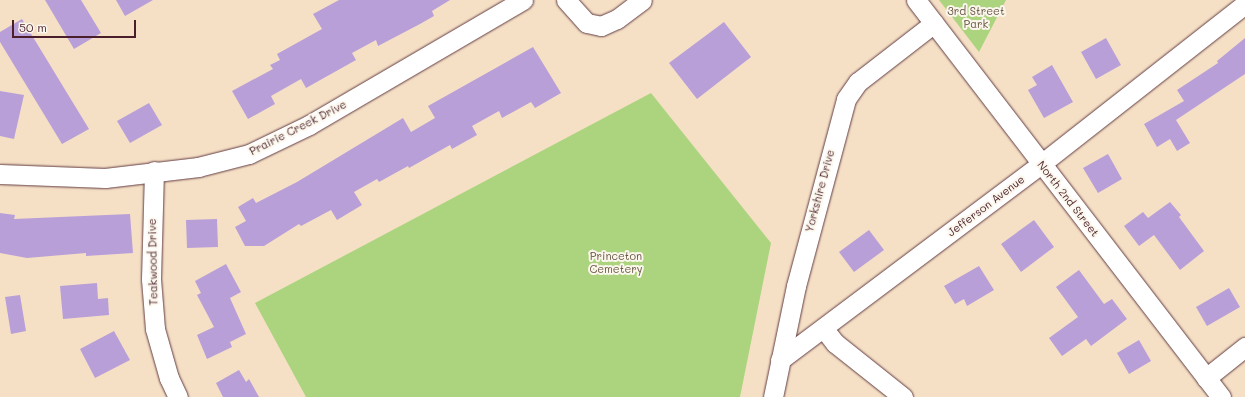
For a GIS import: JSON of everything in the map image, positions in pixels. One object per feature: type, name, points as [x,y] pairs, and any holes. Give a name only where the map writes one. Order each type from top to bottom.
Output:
[{"type":"street","name":"Prairie Creek Drive","points":[[0,174],[105,178],[198,167],[249,154],[309,124],[523,0]]},
{"type":"street","points":[[566,0],[587,23],[601,26],[617,19],[642,0]]},
{"type":"street","name":"North 2nd Street","points":[[918,1],[1041,164],[1221,397]]},
{"type":"street","name":"Jefferson Avenue","points":[[780,360],[824,329],[1041,164],[1245,4]]},
{"type":"street","name":"Yorkshire Drive","points":[[773,397],[814,211],[846,99],[858,82],[934,23]]},
{"type":"street","name":"Teakwood Drive","points":[[154,172],[151,279],[155,329],[169,378],[178,397]]},
{"type":"street","points":[[824,329],[836,343],[903,397]]},
{"type":"street","points":[[1206,378],[1245,347]]},
{"type":"green space","name":"3rd Street Park","points":[[939,0],[1006,0],[979,52]]},
{"type":"green space","name":"Princeton Cemetery","points":[[651,93],[771,243],[740,397],[306,397],[255,303]]},
{"type":"building","points":[[45,0],[81,0],[101,33],[74,49]]},
{"type":"building","points":[[116,0],[153,0],[125,16]]},
{"type":"building","points":[[339,0],[450,0],[432,11],[434,16],[420,24],[378,46],[376,40],[352,53],[356,60],[306,88],[301,79],[271,96],[275,104],[248,119],[232,91],[273,69],[270,65],[280,60],[277,54],[322,29],[313,14]]},
{"type":"building","points":[[22,19],[89,129],[62,144],[0,42],[0,32]]},
{"type":"building","points":[[724,22],[751,57],[697,99],[669,63]]},
{"type":"building","points":[[1106,38],[1121,65],[1096,79],[1081,52]]},
{"type":"building","points":[[1245,38],[1245,74],[1176,120],[1190,143],[1177,151],[1170,139],[1157,147],[1144,124],[1184,101],[1177,90],[1218,63],[1217,61]]},
{"type":"building","points":[[533,47],[561,93],[535,108],[531,102],[502,118],[499,111],[472,126],[477,135],[452,149],[450,145],[409,168],[408,166],[379,182],[377,179],[354,192],[362,205],[337,220],[331,210],[301,226],[299,224],[264,246],[245,246],[235,227],[246,221],[238,207],[253,198],[256,203],[297,182],[403,118],[411,132],[435,118],[428,106]]},
{"type":"building","points":[[1052,65],[1073,102],[1044,118],[1028,90],[1037,85],[1032,77]]},
{"type":"building","points":[[0,91],[24,95],[14,139],[0,136]]},
{"type":"building","points":[[149,103],[162,125],[130,143],[117,121]]},
{"type":"building","points":[[1108,154],[1122,179],[1098,193],[1083,168]]},
{"type":"building","points":[[1170,202],[1181,215],[1179,217],[1204,251],[1180,270],[1154,235],[1139,246],[1124,226],[1143,212],[1148,218]]},
{"type":"building","points":[[0,213],[15,215],[14,219],[130,214],[133,253],[86,256],[86,253],[27,258],[0,253]]},
{"type":"building","points":[[217,219],[218,247],[187,248],[186,220]]},
{"type":"building","points":[[1034,220],[1054,247],[1021,272],[1001,244]]},
{"type":"building","points":[[869,230],[884,250],[854,272],[839,252]]},
{"type":"building","points":[[226,264],[241,292],[230,298],[246,334],[230,342],[232,347],[207,359],[197,335],[214,327],[197,295],[201,293],[195,281]]},
{"type":"building","points":[[979,266],[994,290],[967,306],[964,299],[955,304],[944,286]]},
{"type":"building","points":[[1079,270],[1104,304],[1112,299],[1127,319],[1091,346],[1086,339],[1062,356],[1049,338],[1078,317],[1056,287]]},
{"type":"building","points":[[97,283],[98,299],[108,298],[109,315],[63,319],[60,286]]},
{"type":"building","points":[[1229,288],[1240,307],[1207,326],[1196,307]]},
{"type":"building","points":[[20,295],[26,331],[11,334],[5,297]]},
{"type":"building","points":[[114,331],[130,360],[95,378],[80,349]]},
{"type":"building","points":[[1139,340],[1151,361],[1129,374],[1117,353]]},
{"type":"building","points":[[239,370],[246,382],[249,379],[259,397],[223,397],[216,383]]}]
